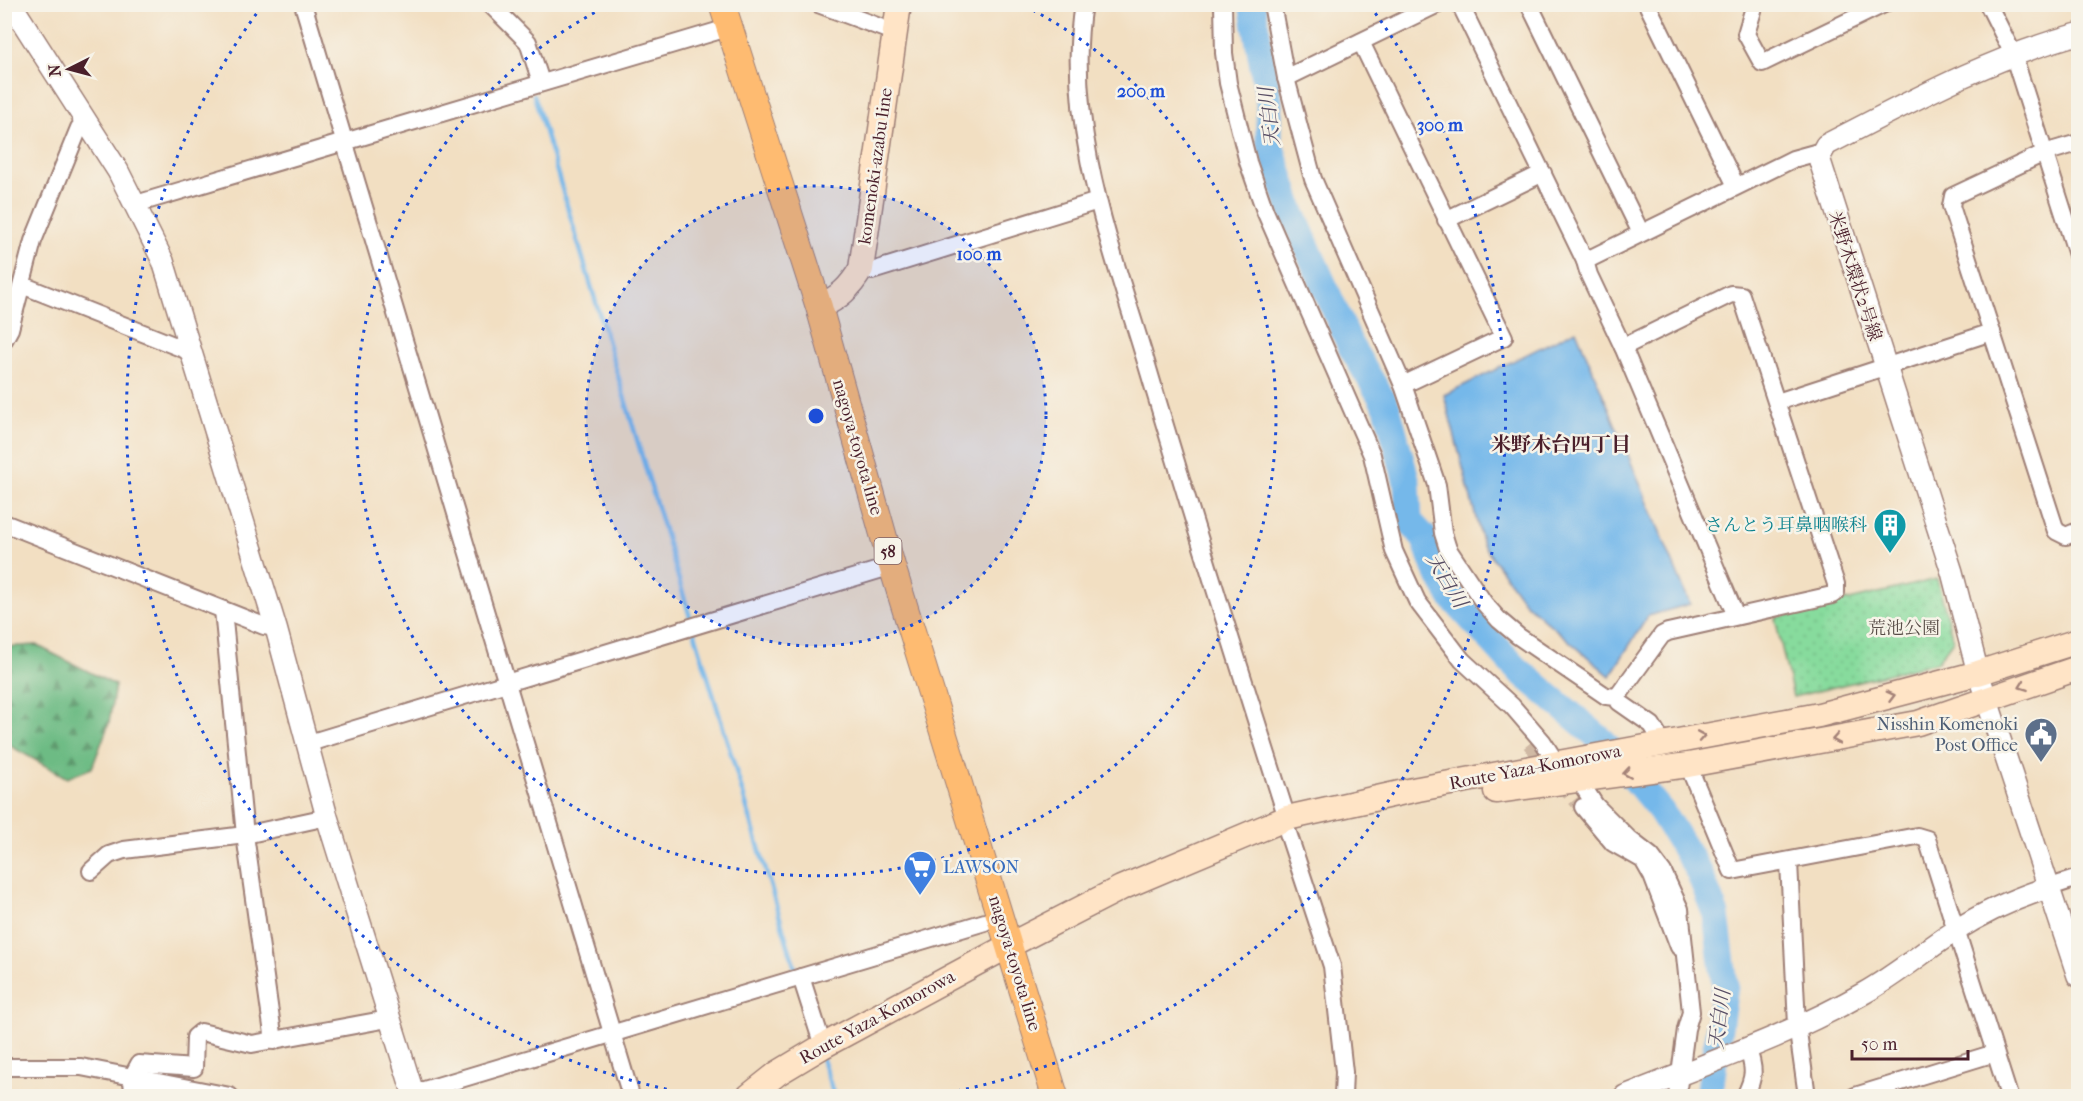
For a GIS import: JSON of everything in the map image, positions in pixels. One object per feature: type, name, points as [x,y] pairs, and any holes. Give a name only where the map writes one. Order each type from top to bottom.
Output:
[{"type":"main road","name":"komenoki-azabu line","points":[[819,308],[836,299],[852,284],[861,269],[893,32],[899,4]]},
{"type":"main road","name":"nagoya-toyota line","points":[[726,16],[819,308],[892,566],[1055,1096]]},
{"type":"main road","name":"Route Yaza-Komorowa","points":[[749,1096],[778,1073],[823,1046],[1121,888],[1332,806],[1819,715],[1978,673],[2079,641]]},
{"type":"main road","name":"Route Yaza-Komorowa","points":[[1288,825],[1442,799],[1677,766],[1918,723],[2079,668]]},
{"type":"street","points":[[11,4],[86,120],[136,204],[163,261],[276,628],[309,743],[327,817],[388,1019],[414,1095],[985,922]]},
{"type":"street","points":[[303,4],[631,1096]]},
{"type":"street","points":[[490,4],[528,42],[541,82]]},
{"type":"street","points":[[818,4],[893,32]]},
{"type":"street","points":[[1083,4],[1078,28],[1083,128],[1098,201],[1182,483],[1332,966],[1344,1072],[1343,1096]]},
{"type":"street","points":[[1223,4],[1224,53],[1228,83],[1248,162],[1265,211],[1372,455],[1394,551],[1417,601],[1462,660],[1512,706],[1543,742],[1557,764]]},
{"type":"street","points":[[1272,4],[1286,78],[1313,179],[1403,386],[1437,485],[1443,533],[1448,549],[1484,603],[1518,636],[1606,696],[1617,697]]},
{"type":"street","points":[[1286,78],[1437,4]]},
{"type":"street","points":[[1460,4],[1585,261],[1736,616]]},
{"type":"street","points":[[1529,4],[1641,233]]},
{"type":"street","points":[[1647,4],[1736,186]]},
{"type":"street","points":[[1755,4],[1746,34],[1762,63],[1863,9],[1884,4]]},
{"type":"street","points":[[1988,4],[2013,54],[2079,258]]},
{"type":"street","points":[[136,204],[541,82],[726,16]]},
{"type":"street","points":[[1585,261],[1793,159],[1822,150],[1826,145],[1934,90],[2013,54],[2079,34]]},
{"type":"street","points":[[1361,42],[1504,337],[1403,386]]},
{"type":"street","points":[[4,340],[22,285],[33,241],[79,128],[86,120]]},
{"type":"street","points":[[2079,142],[2044,153],[1953,196],[1951,206],[2056,531],[2066,536],[2079,531]]},
{"type":"street","name":"米野木環状2号線","points":[[1822,150],[1820,166],[1952,573],[1978,673],[2079,976]]},
{"type":"street","points":[[1446,220],[1543,173]]},
{"type":"street","points":[[861,269],[872,271],[1098,201]]},
{"type":"street","points":[[22,285],[191,352]]},
{"type":"street","points":[[1617,697],[1662,635],[1836,592],[1741,295],[1731,294],[1623,347]]},
{"type":"street","points":[[1777,402],[1992,332]]},
{"type":"street","points":[[4,522],[264,626],[276,628]]},
{"type":"street","points":[[309,743],[892,566]]},
{"type":"street","points":[[223,610],[245,835],[273,1041]]},
{"type":"street","points":[[1462,660],[1468,675],[1476,686],[1492,699],[1530,743]]},
{"type":"street","points":[[1617,697],[1619,702],[1652,725],[1653,745]]},
{"type":"street","points":[[1677,766],[1732,872],[1923,835],[1927,839],[2009,1096]]},
{"type":"street","points":[[1583,779],[1595,806],[1629,839],[1651,856],[1663,872],[1680,909],[1691,1012],[1678,1075],[1677,1096]]},
{"type":"street","points":[[1582,807],[1613,843],[1643,860],[1652,876],[1685,962]]},
{"type":"street","points":[[91,871],[109,855],[124,850],[245,835],[327,817]]},
{"type":"street","points":[[1789,862],[1797,1025],[1807,1096]]},
{"type":"street","points":[[1625,1096],[1797,1025],[1878,984],[1956,930],[2021,896],[2079,878]]},
{"type":"street","points":[[801,977],[823,1046]]},
{"type":"street","points":[[133,1096],[132,1077],[139,1064],[194,1068],[195,1037],[201,1032],[252,1044],[388,1019]]},
{"type":"street","points":[[1743,1048],[1754,1078],[1744,1096]]},
{"type":"street","points":[[1855,1096],[1904,1090],[1995,1053]]},
{"type":"street","points":[[4,1066],[81,1067],[230,1096]]},
{"type":"green space","name":"荒池公園","points":[[1937,579],[1953,640],[1937,662],[1793,697],[1775,618]]},
{"type":"green space","points":[[36,645],[115,685],[109,723],[92,768],[67,778],[5,743],[5,647]]},
{"type":"water","points":[[1576,330],[1690,604],[1648,616],[1610,676],[1525,603],[1483,545],[1444,395]]},
{"type":"waterway","name":"天白川","points":[[1252,4],[1269,101],[1269,141],[1292,213],[1351,347],[1387,407],[1407,483],[1409,521],[1424,537],[1435,568],[1453,599],[1516,668],[1604,742],[1661,811],[1699,872],[1716,915],[1725,986],[1709,1096]]},
{"type":"waterway","points":[[534,95],[797,975]]},
{"type":"waterway","points":[[821,1055],[834,1096]]},
{"type":"tunnel","points":[[1530,743],[1582,807]]},
{"type":"place","name":"さんとう耳鼻咽喉科","points":[[1890,554]]},
{"type":"place","name":"Nisshin Komenoki Post Office","points":[[2041,763]]},
{"type":"place","name":"LAWSON","points":[[920,896]]},
{"type":"district","name":"米野木台四丁目","points":[[1561,444]]}]
